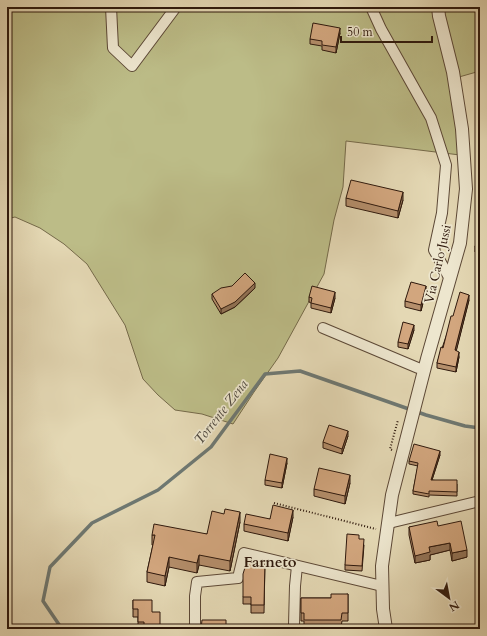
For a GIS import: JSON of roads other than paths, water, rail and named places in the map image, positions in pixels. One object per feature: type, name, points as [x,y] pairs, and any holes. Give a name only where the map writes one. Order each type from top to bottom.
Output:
[{"type":"street","points":[[112,7],[113,48],[132,66],[176,7]]},
{"type":"street","points":[[371,7],[381,29],[431,118],[446,165],[442,213],[434,250],[450,279]]},
{"type":"street","name":"Via Carlo Jussi","points":[[386,629],[383,609],[382,566],[392,495],[460,242],[466,189],[461,122],[453,72],[438,7]]},
{"type":"street","points":[[323,328],[418,368]]},
{"type":"street","points":[[389,523],[480,501]]},
{"type":"street","points":[[195,628],[195,596],[197,582],[238,578],[244,553],[382,586]]},
{"type":"street","points":[[294,626],[297,566]]},
{"type":"waterway","name":"Torrente Zena","points":[[62,629],[43,601],[50,567],[92,523],[158,490],[211,447],[265,374],[300,371],[426,415],[465,426],[480,428]]},
{"type":"district","name":"Farneto","points":[[270,562]]}]
